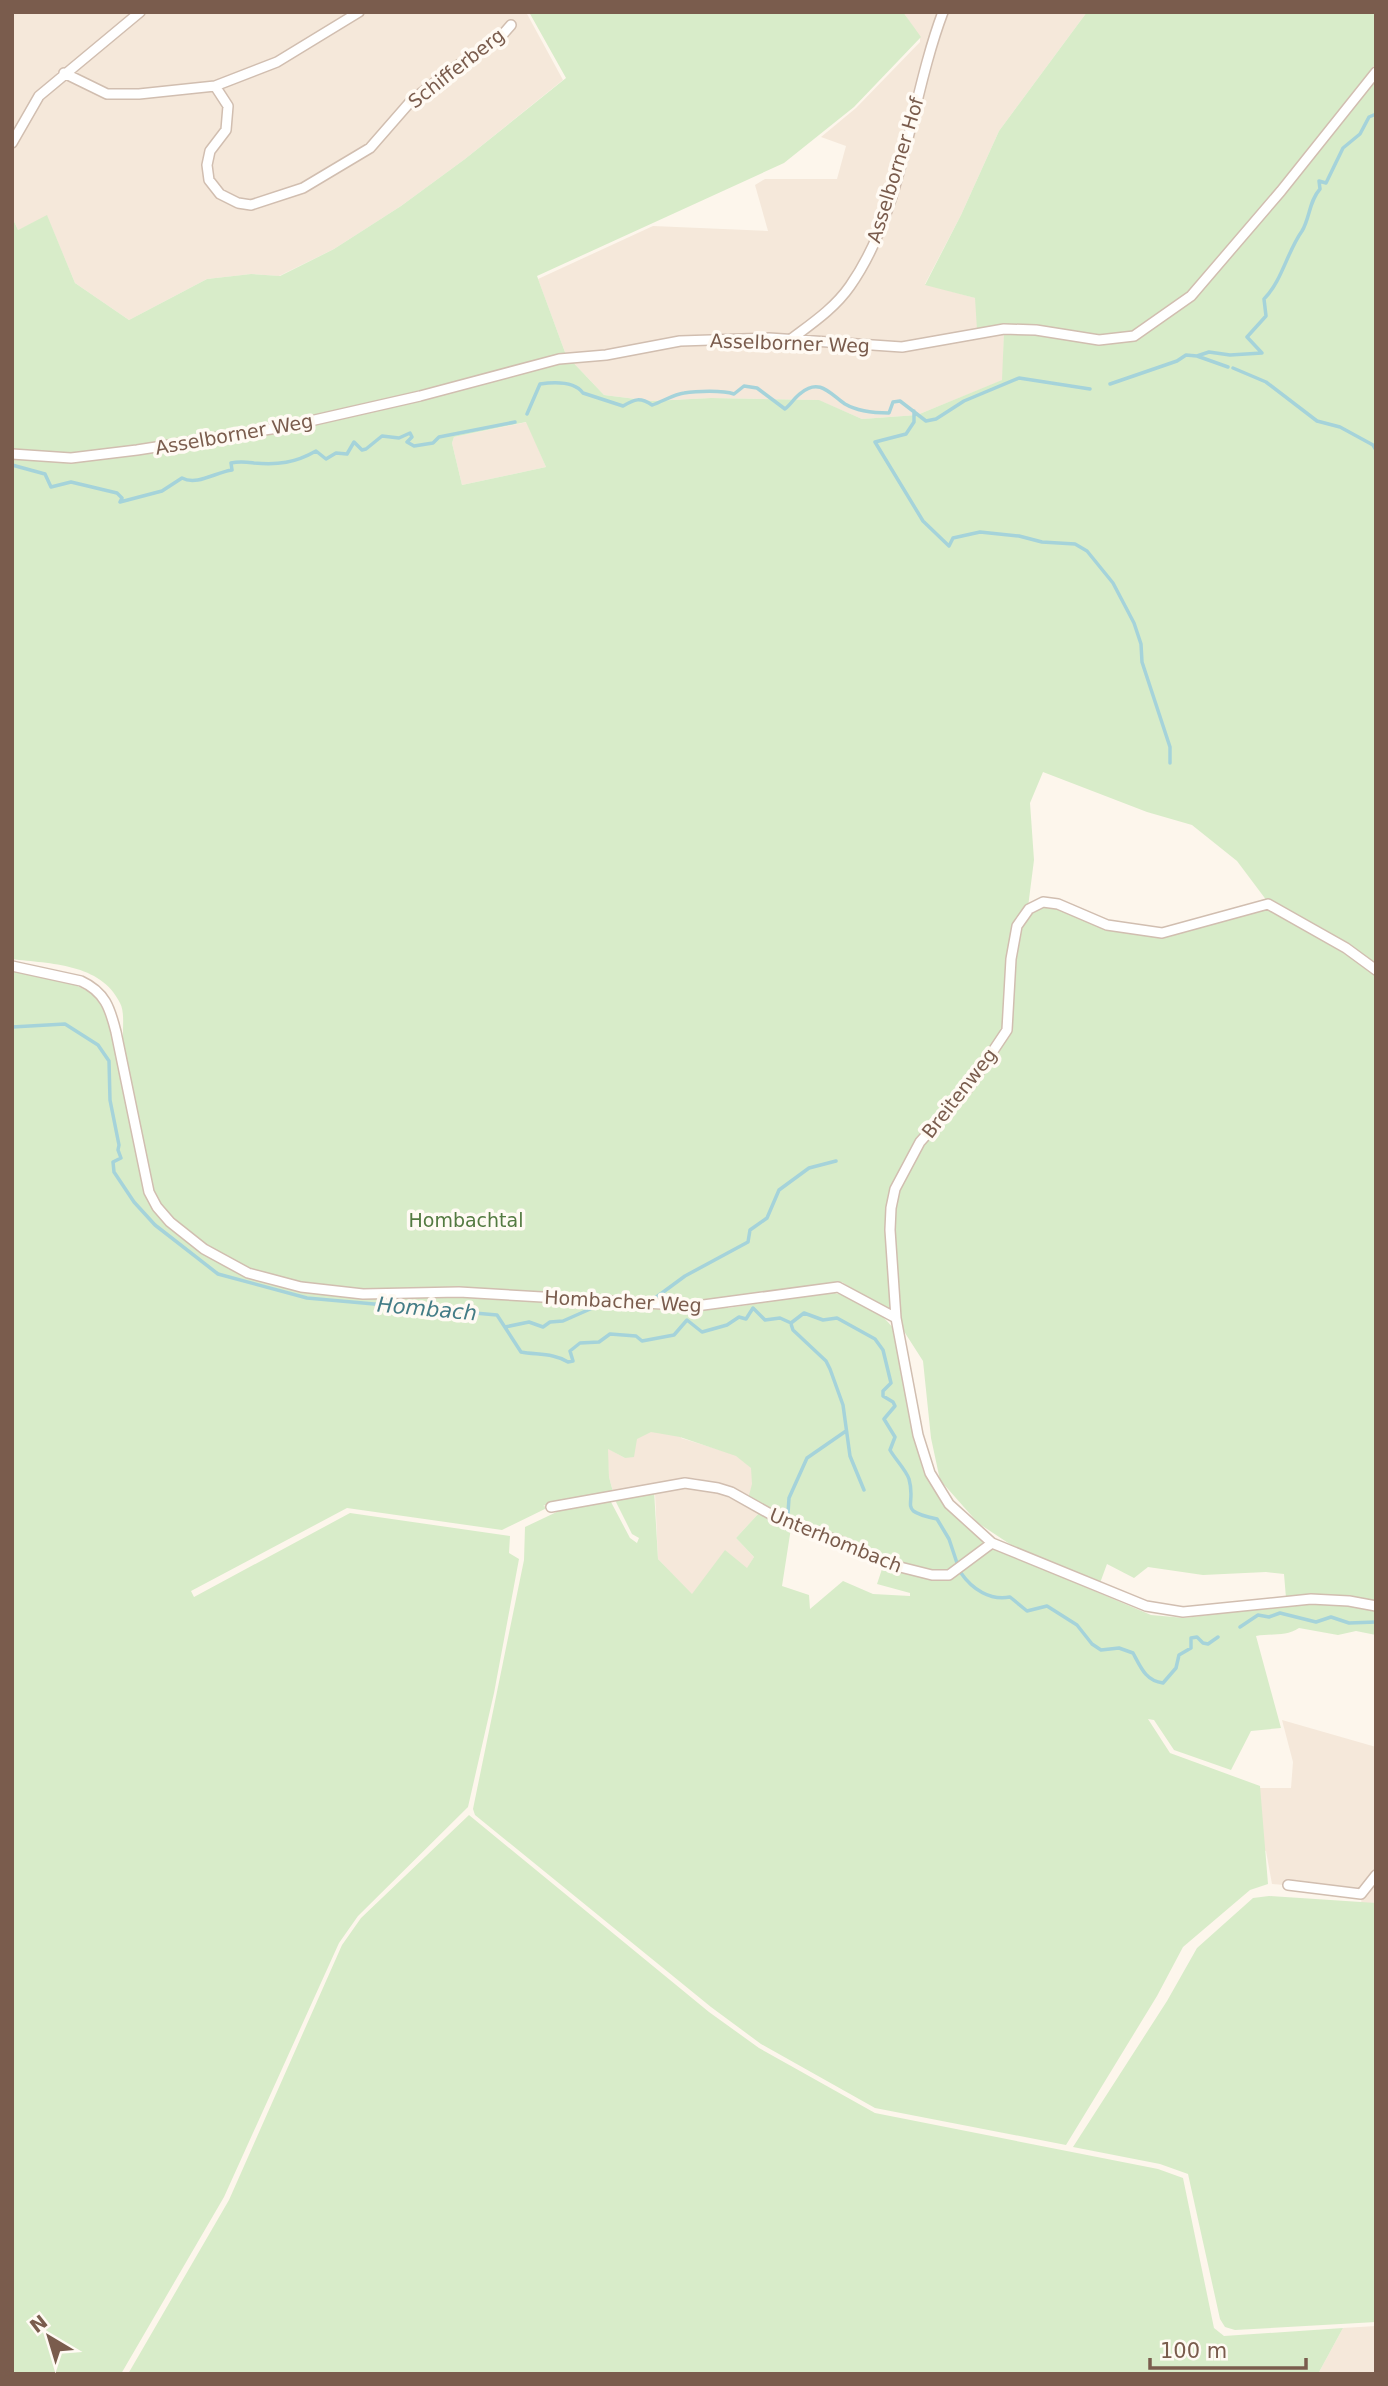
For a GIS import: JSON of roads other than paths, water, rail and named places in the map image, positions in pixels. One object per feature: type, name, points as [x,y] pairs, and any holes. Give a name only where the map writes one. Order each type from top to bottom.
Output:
[{"type":"street","points":[[12,143],[39,96],[140,12]]},
{"type":"street","points":[[65,73],[107,94],[139,94],[215,86],[277,62],[359,12]]},
{"type":"street","name":"Asselborner Hof","points":[[790,340],[826,313],[849,288],[878,234],[911,130],[943,12]]},
{"type":"street","name":"Schifferberg","points":[[215,86],[228,106],[226,130],[210,151],[207,165],[209,180],[220,194],[238,203],[251,205],[303,188],[370,148],[411,101],[452,69],[498,40],[511,25]]},
{"type":"street","name":"Asselborner Weg","points":[[12,454],[71,458],[284,427],[420,397],[559,359],[606,355],[680,341],[736,338],[902,347],[1004,329],[1036,330],[1099,340],[1134,336],[1191,296],[1281,191],[1376,72]]},
{"type":"street","name":"Breitenweg","points":[[896,1318],[890,1230],[895,1189],[920,1142],[969,1087],[1007,1030],[1011,959],[1017,926],[1029,909],[1043,902],[1058,904],[1107,925],[1162,933],[1268,904],[1346,948],[1376,970]]},
{"type":"street","name":"Hombacher Weg","points":[[12,966],[81,982],[91,986],[105,999],[110,1006],[116,1032],[149,1192],[157,1207],[187,1237],[226,1263],[248,1273],[301,1287],[363,1294],[459,1292],[696,1306],[838,1287],[896,1318]]},
{"type":"street","points":[[896,1318],[918,1435],[930,1473],[949,1504],[992,1543],[1146,1606],[1164,1610],[1183,1612],[1311,1599],[1376,1606]]},
{"type":"street","name":"Unterhombach","points":[[551,1507],[685,1483],[718,1488],[731,1492],[788,1524],[845,1543],[888,1564],[932,1575],[948,1575],[992,1543]]},
{"type":"street","points":[[1288,1885],[1362,1894],[1376,1875]]},
{"type":"waterway","points":[[1110,384],[1177,361],[1186,355],[1197,356],[1209,352],[1230,355],[1262,353],[1247,337],[1266,316],[1264,299],[1275,284],[1305,226],[1320,189],[1319,181],[1326,183],[1343,148],[1360,134],[1369,117],[1376,114]]},
{"type":"waterway","points":[[1197,356],[1228,367]]},
{"type":"waterway","points":[[1233,368],[1266,382],[1317,421],[1340,427],[1373,445],[1376,450]]},
{"type":"waterway","points":[[527,414],[540,384],[551,383],[569,384],[583,393],[623,406],[637,400],[652,405],[689,392],[717,391],[734,394],[744,386],[757,388],[785,409],[808,389],[820,387],[845,404],[866,411],[889,413],[893,402],[900,401],[926,421],[936,419],[964,401],[1019,378],[1090,389]]},
{"type":"waterway","points":[[914,411],[914,422],[906,434],[875,442],[923,521],[949,546],[953,538],[980,532],[1019,536],[1042,542],[1075,544],[1087,551],[1113,583],[1134,623],[1141,644],[1142,662],[1170,747],[1170,763]]},
{"type":"waterway","points":[[12,465],[45,474],[51,487],[71,482],[117,493],[122,498],[120,502],[162,491],[182,478],[200,480],[232,470],[231,463],[286,462],[316,451],[326,459],[336,453],[347,454],[354,442],[362,450],[366,449],[382,436],[399,438],[410,433],[412,437],[407,442],[414,446],[433,443],[439,437],[515,422]]},
{"type":"waterway","name":"Hombach","points":[[12,1027],[65,1024],[98,1045],[109,1061],[110,1100],[121,1158],[113,1162],[114,1172],[134,1202],[155,1225],[218,1274],[307,1298],[497,1315],[521,1352],[551,1356],[568,1362],[573,1361],[570,1351],[580,1343],[599,1342],[610,1334],[636,1336],[642,1341],[674,1335],[687,1320],[702,1332],[727,1325],[739,1317],[746,1319],[753,1308],[765,1320],[780,1318],[791,1323],[804,1313],[823,1320],[837,1318],[875,1339],[883,1350],[891,1383],[883,1391],[883,1396],[895,1406],[884,1419],[895,1437],[890,1450],[909,1479],[912,1510],[937,1519],[949,1539],[957,1563]]},
{"type":"waterway","points":[[651,1301],[685,1276],[748,1242],[750,1230],[767,1218],[779,1190],[809,1168],[836,1161]]},
{"type":"waterway","points":[[505,1327],[529,1322],[543,1327],[550,1322],[563,1321],[597,1306]]},
{"type":"waterway","points":[[791,1324],[793,1330],[826,1361],[830,1369],[843,1405],[850,1456],[864,1490]]},
{"type":"waterway","points":[[788,1513],[789,1498],[807,1458],[846,1431]]},
{"type":"waterway","name":"Hombach","points":[[961,1573],[970,1584],[982,1592],[995,1597],[1010,1597],[1027,1611],[1047,1606],[1077,1625],[1092,1644],[1101,1650],[1119,1648],[1133,1653],[1145,1673],[1157,1682],[1163,1683],[1176,1668],[1179,1655],[1191,1648],[1191,1638],[1197,1637],[1208,1644],[1218,1637]]},
{"type":"waterway","name":"Hombach","points":[[1240,1627],[1258,1615],[1269,1617],[1280,1613],[1316,1622],[1331,1617],[1349,1623],[1376,1622]]},
{"type":"park label","name":"Hombachtal","points":[[466,1220]]}]
